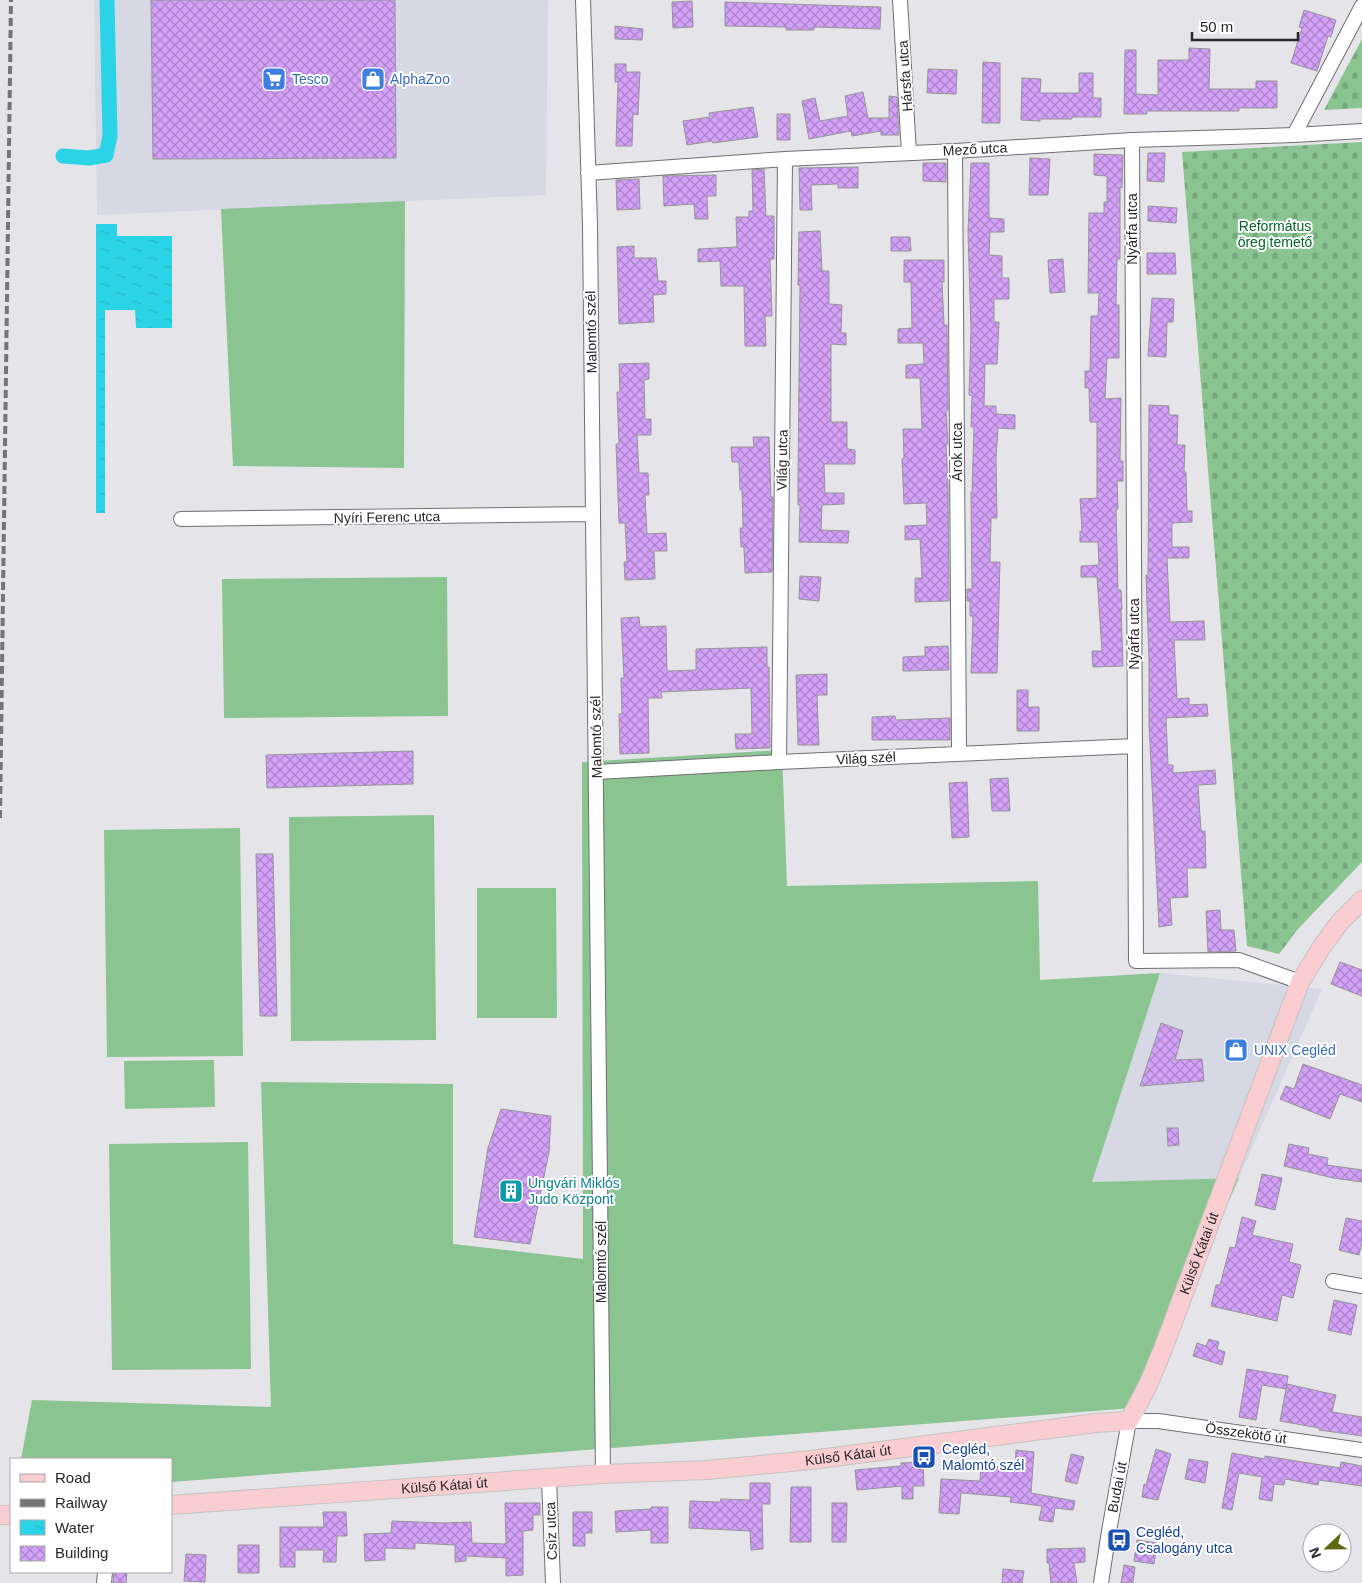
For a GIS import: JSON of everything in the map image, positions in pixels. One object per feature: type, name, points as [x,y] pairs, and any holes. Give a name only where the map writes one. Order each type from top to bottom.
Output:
[{"type":"main road","name":"Külső Kátai út","points":[[172,1505],[603,1474],[707,1470],[812,1460],[1096,1423],[1129,1421],[1148,1385],[1163,1349],[1300,982],[1340,922],[1362,900]]},
{"type":"street","name":"Malomtó szél","points":[[583,0],[594,514],[603,1474]]},
{"type":"street","name":"Hársfa utca","points":[[900,0],[910,153]]},
{"type":"street","points":[[1294,135],[1362,6]]},
{"type":"street","name":"Mező utca","points":[[588,173],[785,158],[955,151],[1132,140],[1362,131]]},
{"type":"street","name":"Nyárfa utca","points":[[1132,140],[1136,961],[1239,960],[1300,982]]},
{"type":"street","name":"Árok utca","points":[[955,151],[959,753]]},
{"type":"street","name":"Világ utca","points":[[779,762],[785,158]]},
{"type":"street","name":"Nyíri Ferenc utca","points":[[181,519],[594,514]]},
{"type":"street","name":"Világ szél","points":[[597,772],[959,753],[1135,746]]},
{"type":"street","points":[[1333,1281],[1362,1286]]},
{"type":"street","name":"Összekötő út","points":[[1129,1421],[1158,1421],[1362,1450]]},
{"type":"street","name":"Budai út","points":[[1101,1583],[1129,1421]]},
{"type":"street","name":"Csíz utca","points":[[549,1478],[553,1583]]},
{"type":"shaded area","points":[[94,0],[548,0],[546,195],[97,215]]},
{"type":"shaded area","points":[[1160,973],[1322,989],[1239,1178],[1092,1182]]},
{"type":"green space","points":[[1362,39],[1362,108],[1324,110]]},
{"type":"green space","name":"Református öreg temető","points":[[1362,142],[1362,862],[1298,929],[1279,954],[1247,946],[1182,152]]},
{"type":"green space","points":[[405,201],[404,468],[233,466],[221,209]]},
{"type":"green space","points":[[447,577],[448,716],[224,718],[222,579]]},
{"type":"green space","points":[[782,750],[787,886],[1038,881],[1040,980],[1160,973],[1092,1182],[1239,1178],[1190,1289],[1145,1407],[172,1482],[172,1458],[21,1458],[32,1400],[271,1407],[261,1082],[453,1084],[453,1244],[583,1259],[582,762]]},
{"type":"green space","points":[[434,815],[436,1040],[291,1041],[289,817]]},
{"type":"green space","points":[[240,828],[243,1056],[107,1057],[104,830]]},
{"type":"green space","points":[[477,888],[556,888],[557,1018],[477,1018]]},
{"type":"green space","points":[[214,1060],[215,1107],[125,1109],[124,1061]]},
{"type":"green space","points":[[248,1142],[251,1369],[112,1370],[109,1144]]},
{"type":"water","points":[[96,224],[117,224],[117,236],[172,236],[172,328],[136,328],[135,310],[105,310],[105,513],[96,513]]},
{"type":"building","name":"Tesco","points":[[151,0],[395,0],[396,158],[153,159]]},
{"type":"building","points":[[692,1],[693,27],[673,28],[672,2]]},
{"type":"building","points":[[725,2],[881,7],[880,29],[814,27],[814,30],[786,30],[786,27],[725,26]]},
{"type":"building","points":[[1304,10],[1336,20],[1331,37],[1328,36],[1317,71],[1291,63],[1302,28],[1299,27]]},
{"type":"building","points":[[615,26],[643,29],[642,40],[615,39]]},
{"type":"building","points":[[1189,48],[1210,49],[1209,89],[1256,89],[1256,81],[1277,81],[1277,108],[1239,108],[1239,111],[1147,111],[1147,114],[1124,114],[1125,50],[1136,50],[1136,94],[1158,95],[1158,60],[1189,60]]},
{"type":"building","points":[[983,62],[1000,63],[1000,123],[982,123]]},
{"type":"building","points":[[615,64],[626,64],[626,72],[640,72],[638,115],[633,114],[632,146],[616,146],[618,82],[615,82]]},
{"type":"building","points":[[928,69],[957,70],[956,94],[927,93]]},
{"type":"building","points":[[1079,73],[1093,73],[1093,98],[1101,98],[1101,117],[1040,119],[1040,121],[1021,120],[1022,78],[1041,79],[1040,93],[1079,93]]},
{"type":"building","points":[[863,92],[868,118],[889,118],[889,96],[897,97],[899,135],[881,135],[881,131],[852,136],[851,131],[809,139],[802,101],[815,98],[820,121],[848,116],[845,96]]},
{"type":"building","points":[[753,107],[758,137],[687,145],[683,121],[710,117],[709,113]]},
{"type":"building","points":[[777,114],[790,114],[790,140],[777,140]]},
{"type":"building","points":[[1148,153],[1165,153],[1164,182],[1147,181]]},
{"type":"building","points":[[1094,154],[1123,155],[1122,188],[1120,187],[1120,259],[1117,259],[1116,305],[1119,305],[1119,358],[1107,358],[1105,399],[1121,398],[1120,461],[1123,461],[1123,481],[1117,481],[1118,509],[1116,509],[1118,590],[1121,590],[1123,666],[1093,667],[1092,651],[1102,651],[1097,577],[1081,577],[1081,566],[1099,565],[1098,542],[1080,542],[1080,531],[1082,531],[1080,499],[1097,498],[1097,422],[1090,422],[1089,388],[1085,388],[1085,371],[1090,371],[1091,316],[1098,316],[1099,293],[1088,293],[1089,213],[1104,213],[1104,202],[1107,202],[1107,176],[1094,175]]},
{"type":"building","points":[[1030,158],[1050,159],[1048,195],[1029,195]]},
{"type":"building","points":[[923,163],[946,163],[946,182],[923,181]]},
{"type":"building","points":[[971,163],[989,163],[989,218],[1004,219],[1004,232],[990,232],[989,255],[1002,256],[1002,278],[1009,278],[1009,299],[994,299],[994,322],[999,322],[997,364],[985,364],[984,406],[996,406],[996,414],[1015,415],[1015,429],[998,428],[996,458],[997,518],[991,518],[990,562],[1000,562],[997,673],[971,673],[973,616],[970,616],[970,601],[967,601],[967,589],[972,589],[971,492],[974,427],[971,427],[972,396],[969,395],[971,331],[968,231]]},
{"type":"building","points":[[858,167],[858,188],[838,188],[838,184],[811,185],[812,210],[800,210],[799,168]]},
{"type":"building","points":[[764,169],[766,216],[774,216],[774,259],[770,259],[772,316],[765,316],[766,346],[745,346],[744,286],[721,286],[720,261],[698,262],[698,249],[737,247],[736,217],[749,217],[749,211],[753,211],[752,170]]},
{"type":"building","points":[[716,175],[716,196],[707,196],[708,219],[695,219],[694,204],[664,206],[663,176]]},
{"type":"building","points":[[639,179],[640,209],[617,210],[616,180]]},
{"type":"building","points":[[1148,206],[1177,208],[1176,223],[1148,221]]},
{"type":"building","points":[[820,231],[822,271],[829,271],[829,304],[842,305],[841,333],[846,333],[846,345],[831,344],[831,422],[847,422],[847,449],[855,450],[855,464],[824,464],[825,493],[844,493],[844,504],[822,505],[821,530],[849,531],[848,543],[799,542],[799,232]]},
{"type":"building","points":[[891,237],[910,237],[911,251],[891,251]]},
{"type":"building","points":[[634,246],[634,258],[656,258],[658,281],[666,281],[666,294],[653,295],[654,322],[619,324],[617,247]]},
{"type":"building","points":[[1147,253],[1175,253],[1176,274],[1147,274]]},
{"type":"building","points":[[1063,259],[1065,292],[1050,293],[1048,260]]},
{"type":"building","points":[[904,260],[944,260],[944,282],[942,282],[944,325],[947,325],[948,410],[946,410],[948,444],[946,444],[949,601],[915,602],[915,578],[922,578],[920,539],[905,540],[905,526],[927,525],[926,503],[904,504],[903,429],[922,429],[920,378],[906,378],[906,365],[924,364],[923,343],[898,343],[898,329],[912,328],[911,282],[904,282]]},
{"type":"building","points":[[1152,298],[1174,299],[1173,322],[1167,322],[1166,357],[1148,356]]},
{"type":"building","points":[[649,363],[649,379],[644,380],[645,419],[651,419],[651,435],[637,435],[639,473],[648,473],[649,495],[645,495],[647,534],[666,533],[667,551],[654,551],[655,579],[625,580],[624,562],[627,562],[625,523],[619,523],[616,444],[619,444],[617,392],[620,392],[619,364]]},
{"type":"building","points":[[1149,405],[1169,406],[1169,415],[1178,415],[1177,445],[1185,445],[1184,472],[1186,472],[1187,511],[1192,511],[1192,522],[1172,523],[1172,547],[1189,547],[1189,558],[1167,558],[1170,622],[1204,621],[1205,640],[1174,640],[1177,699],[1189,698],[1189,705],[1207,704],[1208,716],[1166,718],[1168,765],[1173,765],[1173,773],[1215,770],[1216,784],[1198,785],[1201,831],[1205,831],[1206,868],[1187,868],[1188,897],[1170,898],[1172,925],[1159,927],[1149,724],[1146,575],[1148,575]]},
{"type":"building","points":[[753,437],[769,437],[771,497],[773,497],[772,572],[745,573],[744,547],[741,547],[740,528],[743,528],[742,490],[740,490],[739,462],[732,462],[731,447],[754,447]]},
{"type":"building","points":[[800,576],[821,577],[819,601],[799,599]]},
{"type":"building","points":[[639,617],[640,627],[666,626],[667,671],[696,670],[696,649],[767,647],[770,748],[736,749],[735,734],[752,734],[751,688],[661,692],[662,698],[648,698],[649,753],[620,754],[619,714],[622,714],[621,678],[624,678],[621,618]]},
{"type":"building","points":[[948,646],[949,670],[903,671],[903,657],[925,656],[925,647]]},
{"type":"building","points":[[827,674],[827,695],[817,695],[819,745],[798,745],[796,675]]},
{"type":"building","points":[[1017,690],[1028,690],[1028,707],[1039,707],[1039,731],[1017,731]]},
{"type":"building","points":[[895,716],[896,720],[950,718],[950,740],[872,740],[872,717]]},
{"type":"building","points":[[413,751],[413,784],[267,788],[266,755]]},
{"type":"building","points":[[1008,778],[1010,811],[992,811],[990,779]]},
{"type":"building","points":[[967,782],[969,837],[952,838],[949,783]]},
{"type":"building","points":[[256,854],[273,854],[277,1016],[260,1016]]},
{"type":"building","points":[[1220,910],[1221,930],[1234,930],[1236,951],[1208,952],[1206,911]]},
{"type":"building","points":[[1340,962],[1362,970],[1362,996],[1331,984]]},
{"type":"building","points":[[1161,1023],[1183,1031],[1175,1060],[1202,1059],[1204,1081],[1140,1086]]},
{"type":"building","points":[[1303,1064],[1362,1085],[1362,1102],[1340,1094],[1330,1119],[1280,1099],[1286,1086],[1294,1089]]},
{"type":"building","name":"Ungvári Miklós Judo Központ","points":[[501,1109],[551,1116],[549,1152],[530,1244],[474,1237],[488,1148]]},
{"type":"building","points":[[1167,1128],[1178,1128],[1179,1145],[1168,1146]]},
{"type":"building","points":[[1289,1144],[1309,1148],[1308,1154],[1328,1158],[1327,1165],[1362,1170],[1362,1182],[1333,1178],[1284,1166]]},
{"type":"building","points":[[1262,1174],[1282,1178],[1275,1210],[1255,1205]]},
{"type":"building","points":[[1242,1217],[1256,1221],[1252,1235],[1293,1244],[1289,1262],[1301,1265],[1293,1298],[1282,1295],[1277,1321],[1211,1306],[1216,1285],[1220,1285],[1230,1247],[1235,1248]]},
{"type":"building","points":[[1346,1218],[1362,1221],[1362,1243],[1359,1255],[1339,1250]]},
{"type":"building","points":[[1334,1300],[1357,1305],[1351,1335],[1328,1330]]},
{"type":"building","points":[[1209,1339],[1219,1342],[1217,1349],[1225,1352],[1222,1365],[1193,1356],[1197,1343],[1206,1346]]},
{"type":"building","points":[[1247,1369],[1288,1376],[1286,1389],[1262,1385],[1256,1420],[1239,1417]]},
{"type":"building","points":[[1287,1384],[1336,1395],[1332,1412],[1362,1417],[1362,1436],[1319,1430],[1319,1428],[1280,1421]]},
{"type":"building","points":[[1156,1449],[1171,1454],[1158,1500],[1142,1497],[1144,1484],[1146,1485]]},
{"type":"building","points":[[1016,1450],[1034,1452],[1031,1493],[1075,1501],[1073,1510],[1055,1508],[1053,1522],[1039,1520],[1042,1506],[1010,1502],[1011,1497],[961,1493],[959,1514],[939,1513],[941,1479],[980,1481],[981,1465],[1015,1468]]},
{"type":"building","points":[[1232,1453],[1265,1459],[1265,1456],[1340,1468],[1341,1462],[1362,1466],[1362,1486],[1319,1480],[1318,1485],[1285,1479],[1284,1485],[1274,1484],[1272,1501],[1259,1499],[1262,1477],[1239,1473],[1232,1510],[1222,1508]]},
{"type":"building","points":[[1071,1454],[1084,1457],[1077,1484],[1065,1481]]},
{"type":"building","points":[[1189,1459],[1208,1462],[1205,1483],[1185,1479]]},
{"type":"building","points":[[923,1462],[924,1486],[913,1486],[913,1499],[902,1499],[902,1486],[857,1490],[855,1470],[901,1466],[901,1463]]},
{"type":"building","points":[[750,1483],[770,1483],[770,1504],[762,1504],[763,1549],[751,1550],[750,1531],[689,1528],[690,1501],[750,1500]]},
{"type":"building","points":[[791,1487],[811,1487],[811,1542],[790,1542]]},
{"type":"building","points":[[505,1503],[540,1503],[540,1515],[533,1515],[533,1530],[523,1531],[523,1575],[506,1576],[506,1558],[466,1556],[466,1561],[455,1562],[455,1545],[415,1543],[415,1549],[385,1548],[385,1560],[365,1561],[364,1534],[391,1533],[392,1521],[471,1522],[472,1543],[506,1544]]},
{"type":"building","points":[[832,1503],[847,1503],[846,1542],[832,1542]]},
{"type":"building","points":[[651,1507],[668,1507],[668,1543],[651,1543],[651,1530],[616,1532],[615,1511],[651,1509]]},
{"type":"building","points":[[323,1512],[346,1512],[347,1536],[337,1536],[336,1562],[323,1562],[324,1550],[295,1550],[295,1567],[280,1567],[280,1527],[324,1527]]},
{"type":"building","points":[[573,1512],[592,1512],[592,1533],[585,1533],[585,1546],[573,1546]]},
{"type":"building","points":[[1137,1540],[1157,1543],[1154,1564],[1134,1561]]},
{"type":"building","points":[[238,1545],[259,1545],[259,1573],[238,1573]]},
{"type":"building","points":[[1085,1548],[1085,1562],[1074,1563],[1077,1583],[1051,1583],[1049,1563],[1047,1563],[1047,1549]]},
{"type":"building","points":[[186,1554],[206,1555],[205,1582],[184,1581]]},
{"type":"building","points":[[1124,1565],[1135,1567],[1133,1583],[1121,1583]]},
{"type":"building","points":[[1003,1569],[1024,1571],[1022,1583],[1002,1583]]},
{"type":"building","points":[[114,1573],[127,1573],[126,1583],[113,1583]]},
{"type":"waterway","points":[[63,156],[89,158],[106,155],[110,136],[107,0]]},
{"type":"railway","points":[[0,818],[11,0]]},
{"type":"place","name":"Tesco","points":[[274,79]]},
{"type":"place","name":"AlphaZoo","points":[[373,79]]},
{"type":"place","name":"UNIX Cegléd","points":[[1236,1050]]},
{"type":"place","name":"Ungvári Miklós Judo Központ","points":[[511,1191]]},
{"type":"place","name":"Cegléd, Malomtó szél","points":[[924,1457]]},
{"type":"place","name":"Cegléd, Csalogány utca","points":[[1119,1540]]}]
